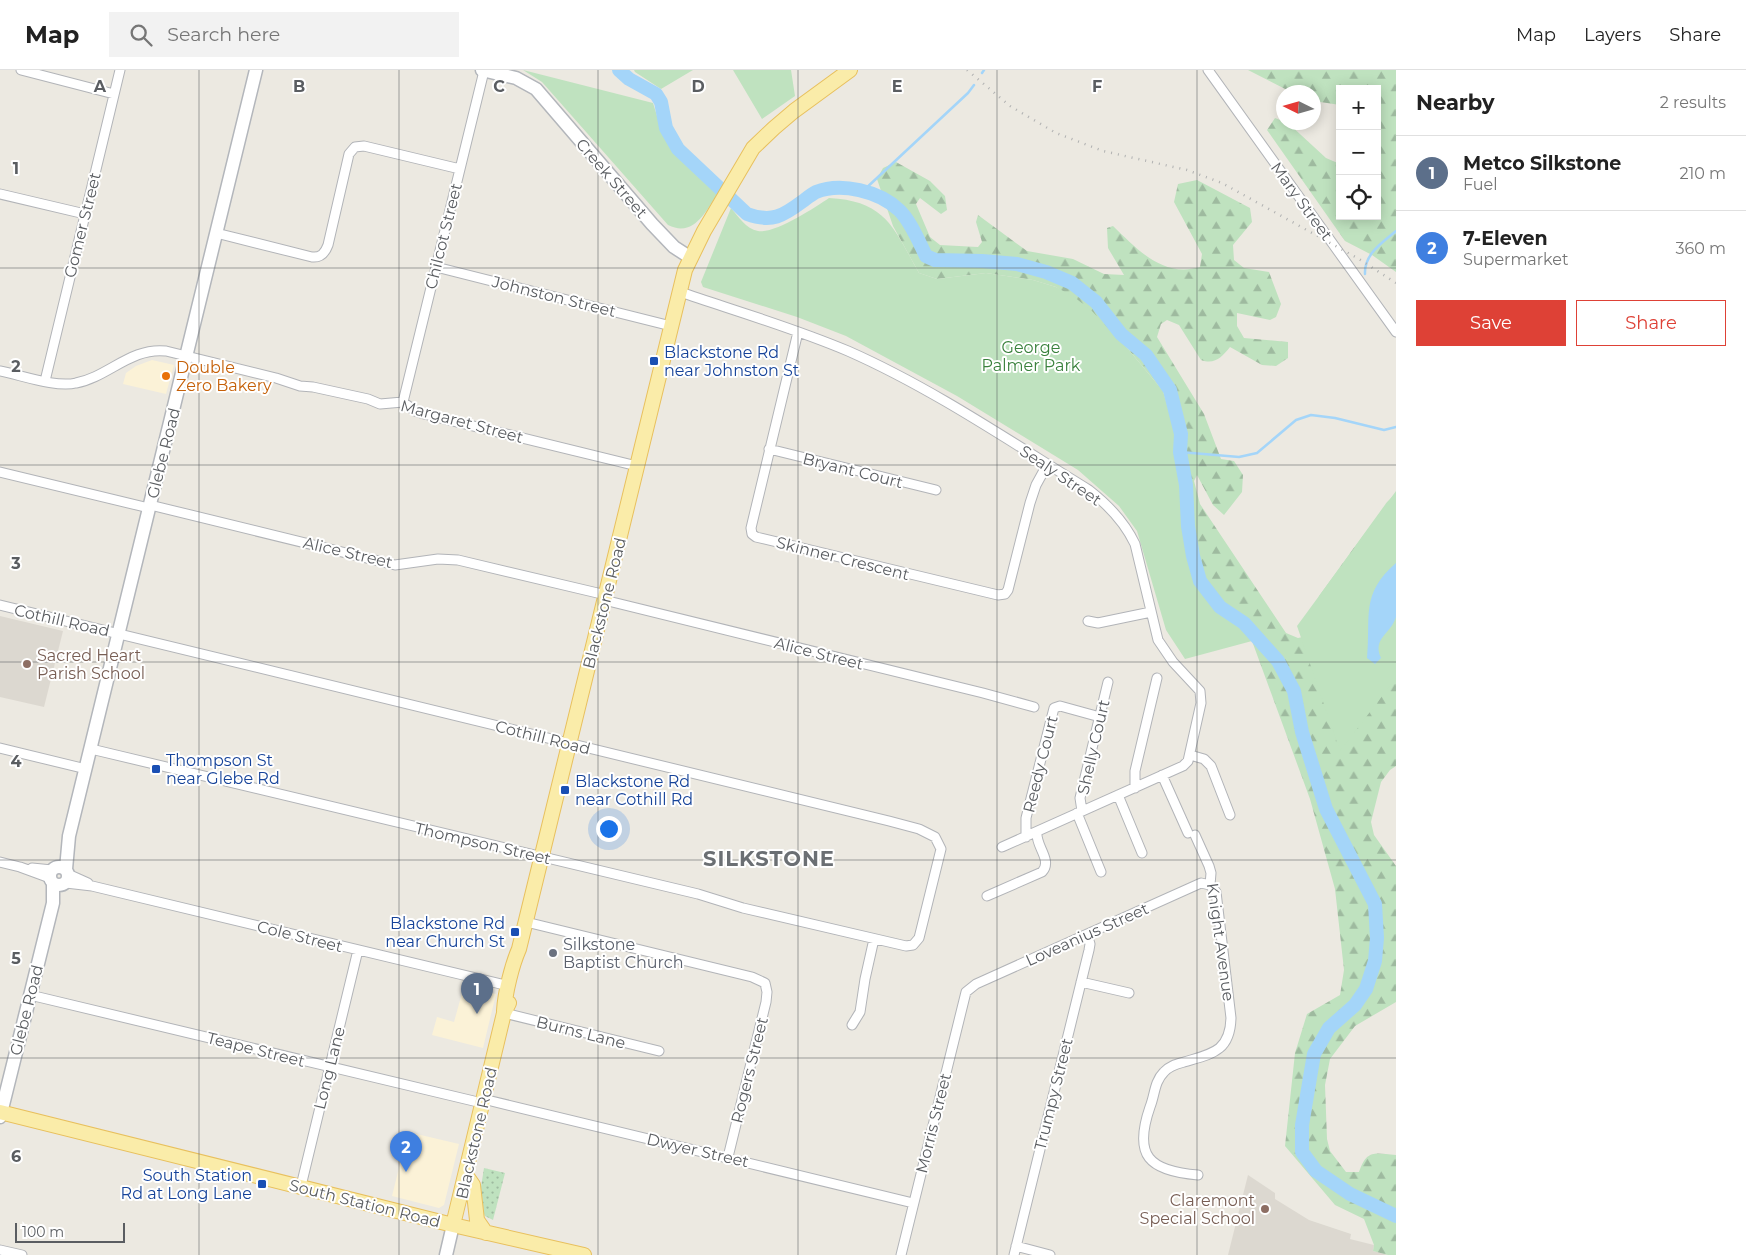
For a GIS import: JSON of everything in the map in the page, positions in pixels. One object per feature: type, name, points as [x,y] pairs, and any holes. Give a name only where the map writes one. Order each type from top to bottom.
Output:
[{"type":"main road","name":"Blackstone Road","points":[[504,1012],[504,1002],[515,957],[526,922],[671,326],[690,258],[753,148],[774,128],[850,70]]},
{"type":"main road","name":"Blackstone Road","points":[[454,1225],[504,1012],[509,1002],[520,958],[519,949]]},
{"type":"main road","name":"South Station Road","points":[[0,1114],[486,1233],[584,1255]]},
{"type":"main road","points":[[466,1175],[474,1186],[477,1220],[480,1227],[486,1233]]},
{"type":"street","points":[[21,70],[114,94]]},
{"type":"street","name":"Gomer Street","points":[[45,381],[120,70]]},
{"type":"street","name":"Glebe Road","points":[[0,1114],[256,70]]},
{"type":"street","name":"Creek Street","points":[[483,70],[520,80],[538,92],[652,224],[672,245],[690,258]]},
{"type":"street","name":"Chilcot Street","points":[[403,402],[483,70]]},
{"type":"street","name":"Mary Street","points":[[1208,70],[1396,332]]},
{"type":"street","points":[[216,233],[312,257],[319,257],[325,252],[328,245],[349,154],[355,147],[364,146],[460,169]]},
{"type":"street","points":[[0,194],[85,214]]},
{"type":"street","name":"Johnston Street","points":[[436,267],[671,326]]},
{"type":"street","name":"Sealy Street","points":[[680,292],[848,351],[928,391],[1099,498],[1130,532],[1136,544],[1158,640],[1173,662],[1200,691],[1201,703],[1190,755]]},
{"type":"street","name":"Skinner Crescent","points":[[798,332],[751,528],[752,534],[756,537],[998,596],[1005,594],[1008,590],[1030,503],[1036,485],[1048,465]]},
{"type":"street","name":"Margaret Street","points":[[0,370],[62,385],[78,383],[89,379],[147,351],[160,351],[276,378],[300,386],[368,399],[380,404],[403,402],[415,411],[424,414],[638,466]]},
{"type":"street","name":"Bryant Court","points":[[769,449],[936,490]]},
{"type":"street","name":"Alice Street","points":[[0,472],[394,565],[438,560],[458,560],[1034,707]]},
{"type":"street","name":"Cothill Road","points":[[0,605],[889,821],[935,837],[941,850],[921,930],[916,942],[913,945],[906,946],[874,939]]},
{"type":"street","points":[[1088,621],[1098,623],[1151,612]]},
{"type":"street","points":[[1135,788],[1135,772],[1157,678]]},
{"type":"street","name":"Shelly Court","points":[[1079,812],[1080,798],[1108,682]]},
{"type":"street","name":"Reedy Court","points":[[1026,837],[1026,818],[1054,708],[1060,706],[1100,717]]},
{"type":"street","points":[[0,748],[86,769]]},
{"type":"street","name":"Thompson Street","points":[[90,748],[874,939]]},
{"type":"street","points":[[1002,847],[1184,766],[1190,755],[1204,759],[1211,766],[1230,816]]},
{"type":"street","name":"Knight Avenue","points":[[1162,776],[1211,873],[1210,885],[1216,892],[1231,1018],[1229,1037],[1220,1049],[1175,1065],[1162,1073],[1157,1081],[1143,1140],[1145,1150],[1155,1165],[1180,1174],[1198,1175]]},
{"type":"street","points":[[1118,795],[1142,853]]},
{"type":"street","points":[[1079,812],[1101,872]]},
{"type":"street","points":[[987,896],[1036,875],[1045,868],[1046,861],[1038,842],[1037,832]]},
{"type":"street","name":"Cole Street","points":[[0,862],[84,880],[92,886],[509,986]]},
{"type":"street","name":"Loveanius Street","points":[[966,992],[976,984],[1201,883],[1210,885]]},
{"type":"street","name":"Rogers Street","points":[[526,922],[752,977],[765,983],[767,992],[766,1002],[728,1157]]},
{"type":"street","name":"Trumpy Street","points":[[1015,1251],[1090,944],[1087,934]]},
{"type":"street","points":[[852,1025],[860,1012],[874,939]]},
{"type":"street","name":"Long Lane","points":[[300,1186],[358,950]]},
{"type":"street","points":[[1081,982],[1128,993]]},
{"type":"street","name":"Morris Street","points":[[901,1255],[966,992]]},
{"type":"street","name":"Teape Street","points":[[30,995],[329,1067],[482,1101]]},
{"type":"street","name":"Burns Lane","points":[[504,1012],[659,1050]]},
{"type":"street","name":"Dwyer Street","points":[[482,1101],[728,1157],[914,1203]]},
{"type":"street","name":"Blackstone Road","points":[[446,1255],[454,1225]]},
{"type":"street","points":[[0,1250],[22,1255]]},
{"type":"street","points":[[1015,1251],[1050,1255]]},
{"type":"shaded area","points":[[152,360],[174,365],[166,394],[123,384],[126,373],[136,366]]},
{"type":"shaded area","name":"Sacred Heart Parish School","points":[[0,616],[63,631],[44,707],[0,697]]},
{"type":"shaded area","points":[[464,986],[496,994],[483,1048],[432,1035],[437,1017],[454,1022]]},
{"type":"shaded area","points":[[408,1132],[459,1144],[444,1205],[439,1208],[392,1196]]},
{"type":"shaded area","name":"Claremont Special School","points":[[1248,1175],[1275,1193],[1275,1199],[1309,1220],[1351,1234],[1350,1239],[1374,1245],[1373,1251],[1388,1255],[1228,1255]]},
{"type":"green space","points":[[523,70],[653,103],[661,129],[676,154],[718,193],[704,214],[698,221],[685,228],[668,225],[542,82]]},
{"type":"green space","points":[[634,70],[693,70],[661,89]]},
{"type":"green space","points":[[733,70],[791,70],[795,96],[762,119]]},
{"type":"green space","points":[[1248,70],[1396,70],[1396,272],[1372,255],[1345,241],[1267,130],[1276,118],[1276,130],[1296,130],[1326,158],[1336,162],[1336,220],[1381,220],[1381,85],[1336,85],[1336,104],[1321,102],[1321,85],[1277,85]]},
{"type":"green space","points":[[896,162],[930,181],[945,196],[947,210],[941,214],[920,198],[916,204],[930,237],[940,245],[978,247],[982,242],[976,222],[978,215],[1027,251],[1073,259],[1104,274],[1124,275],[1108,248],[1107,228],[1113,226],[1152,260],[1174,269],[1200,267],[1202,254],[1174,202],[1178,184],[1197,180],[1250,208],[1252,222],[1233,245],[1234,260],[1244,268],[1269,272],[1281,304],[1276,317],[1270,320],[1237,313],[1237,326],[1244,338],[1288,342],[1288,358],[1276,366],[1262,365],[1230,347],[1221,357],[1214,361],[1201,360],[1179,325],[1167,320],[1161,324],[1157,337],[1204,414],[1221,459],[1234,461],[1243,475],[1242,492],[1224,515],[1213,505],[1197,475],[1194,481],[1200,504],[1286,633],[1298,638],[1311,635],[1319,596],[1387,502],[1396,493],[1396,766],[1390,770],[1381,782],[1371,822],[1374,835],[1396,866],[1396,1002],[1355,1026],[1330,1059],[1325,1085],[1327,1139],[1330,1151],[1346,1172],[1359,1172],[1365,1159],[1372,1154],[1396,1155],[1396,1255],[1373,1251],[1374,1245],[1364,1219],[1335,1205],[1285,1146],[1295,1053],[1307,1014],[1340,995],[1344,970],[1335,889],[1310,799],[1252,641],[1239,626],[1222,615],[1196,584],[1182,528],[1180,452],[1163,391],[1128,349],[1104,325],[1056,287],[1033,280],[986,273],[937,279],[919,273],[893,226],[877,179],[883,168]]},
{"type":"green space","name":"George Palmer Park","points":[[829,198],[848,200],[876,211],[895,231],[919,273],[937,279],[986,273],[1033,280],[1056,287],[1074,297],[1091,310],[1128,349],[1163,391],[1180,452],[1182,528],[1196,584],[1222,615],[1239,626],[1252,641],[1185,659],[1166,630],[1137,531],[1119,506],[1078,470],[957,396],[846,336],[797,317],[703,287],[701,282],[731,208],[750,228],[765,231],[784,225]]},
{"type":"green space","points":[[1396,491],[1396,678],[1340,751],[1297,626]]},
{"type":"green space","points":[[484,1168],[505,1173],[493,1220],[484,1214],[481,1187]]},
{"type":"water","points":[[1396,563],[1396,617],[1394,623],[1380,641],[1379,651],[1381,658],[1375,664],[1367,658],[1368,618],[1372,596],[1385,574]]},
{"type":"waterway","points":[[619,70],[629,79],[656,94],[661,102],[666,128],[678,149],[747,214],[763,218],[777,216],[789,211],[814,193],[826,189],[848,188],[871,193],[891,203],[903,214],[926,256],[935,260],[1017,264],[1046,272],[1072,283],[1096,302],[1121,334],[1146,355],[1170,390],[1181,434],[1180,452],[1186,485],[1188,526],[1193,556],[1200,581],[1220,607],[1244,623],[1278,661],[1294,691],[1302,732],[1326,809],[1375,904],[1377,938],[1375,961],[1366,989],[1355,1005],[1329,1028],[1314,1054],[1302,1125],[1302,1152],[1316,1171],[1350,1194],[1396,1216]]},
{"type":"waterway","points":[[863,191],[968,93],[974,85]]},
{"type":"waterway","points":[[1365,274],[1365,267],[1371,255],[1396,231]]},
{"type":"waterway","points":[[1180,452],[1239,457],[1257,453],[1296,420],[1311,415],[1335,418],[1384,430],[1396,427]]},
{"type":"railway","points":[[967,70],[1010,106],[1056,133],[1103,151],[1187,170],[1222,183],[1359,259],[1396,283]]},
{"type":"place","name":"Blackstone Rd near Johnston St","points":[[654,361]]},
{"type":"place","name":"Double Zero Bakery","points":[[166,376]]},
{"type":"place","name":"Sacred Heart Parish School","points":[[27,664]]},
{"type":"place","name":"Thompson St near Glebe Rd","points":[[156,769]]},
{"type":"place","name":"Blackstone Rd near Cothill Rd","points":[[565,790]]},
{"type":"place","name":"Blackstone Rd near Church St","points":[[515,932]]},
{"type":"place","name":"Silkstone Baptist Church","points":[[553,953]]},
{"type":"place","name":"Metco Silkstone","points":[[477,1014]]},
{"type":"place","name":"7-Eleven","points":[[406,1172]]},
{"type":"place","name":"South Station Rd at Long Lane","points":[[262,1184]]},
{"type":"place","name":"Claremont Special School","points":[[1265,1209]]},
{"type":"district","name":"SILKSTONE","points":[[769,859]]}]
